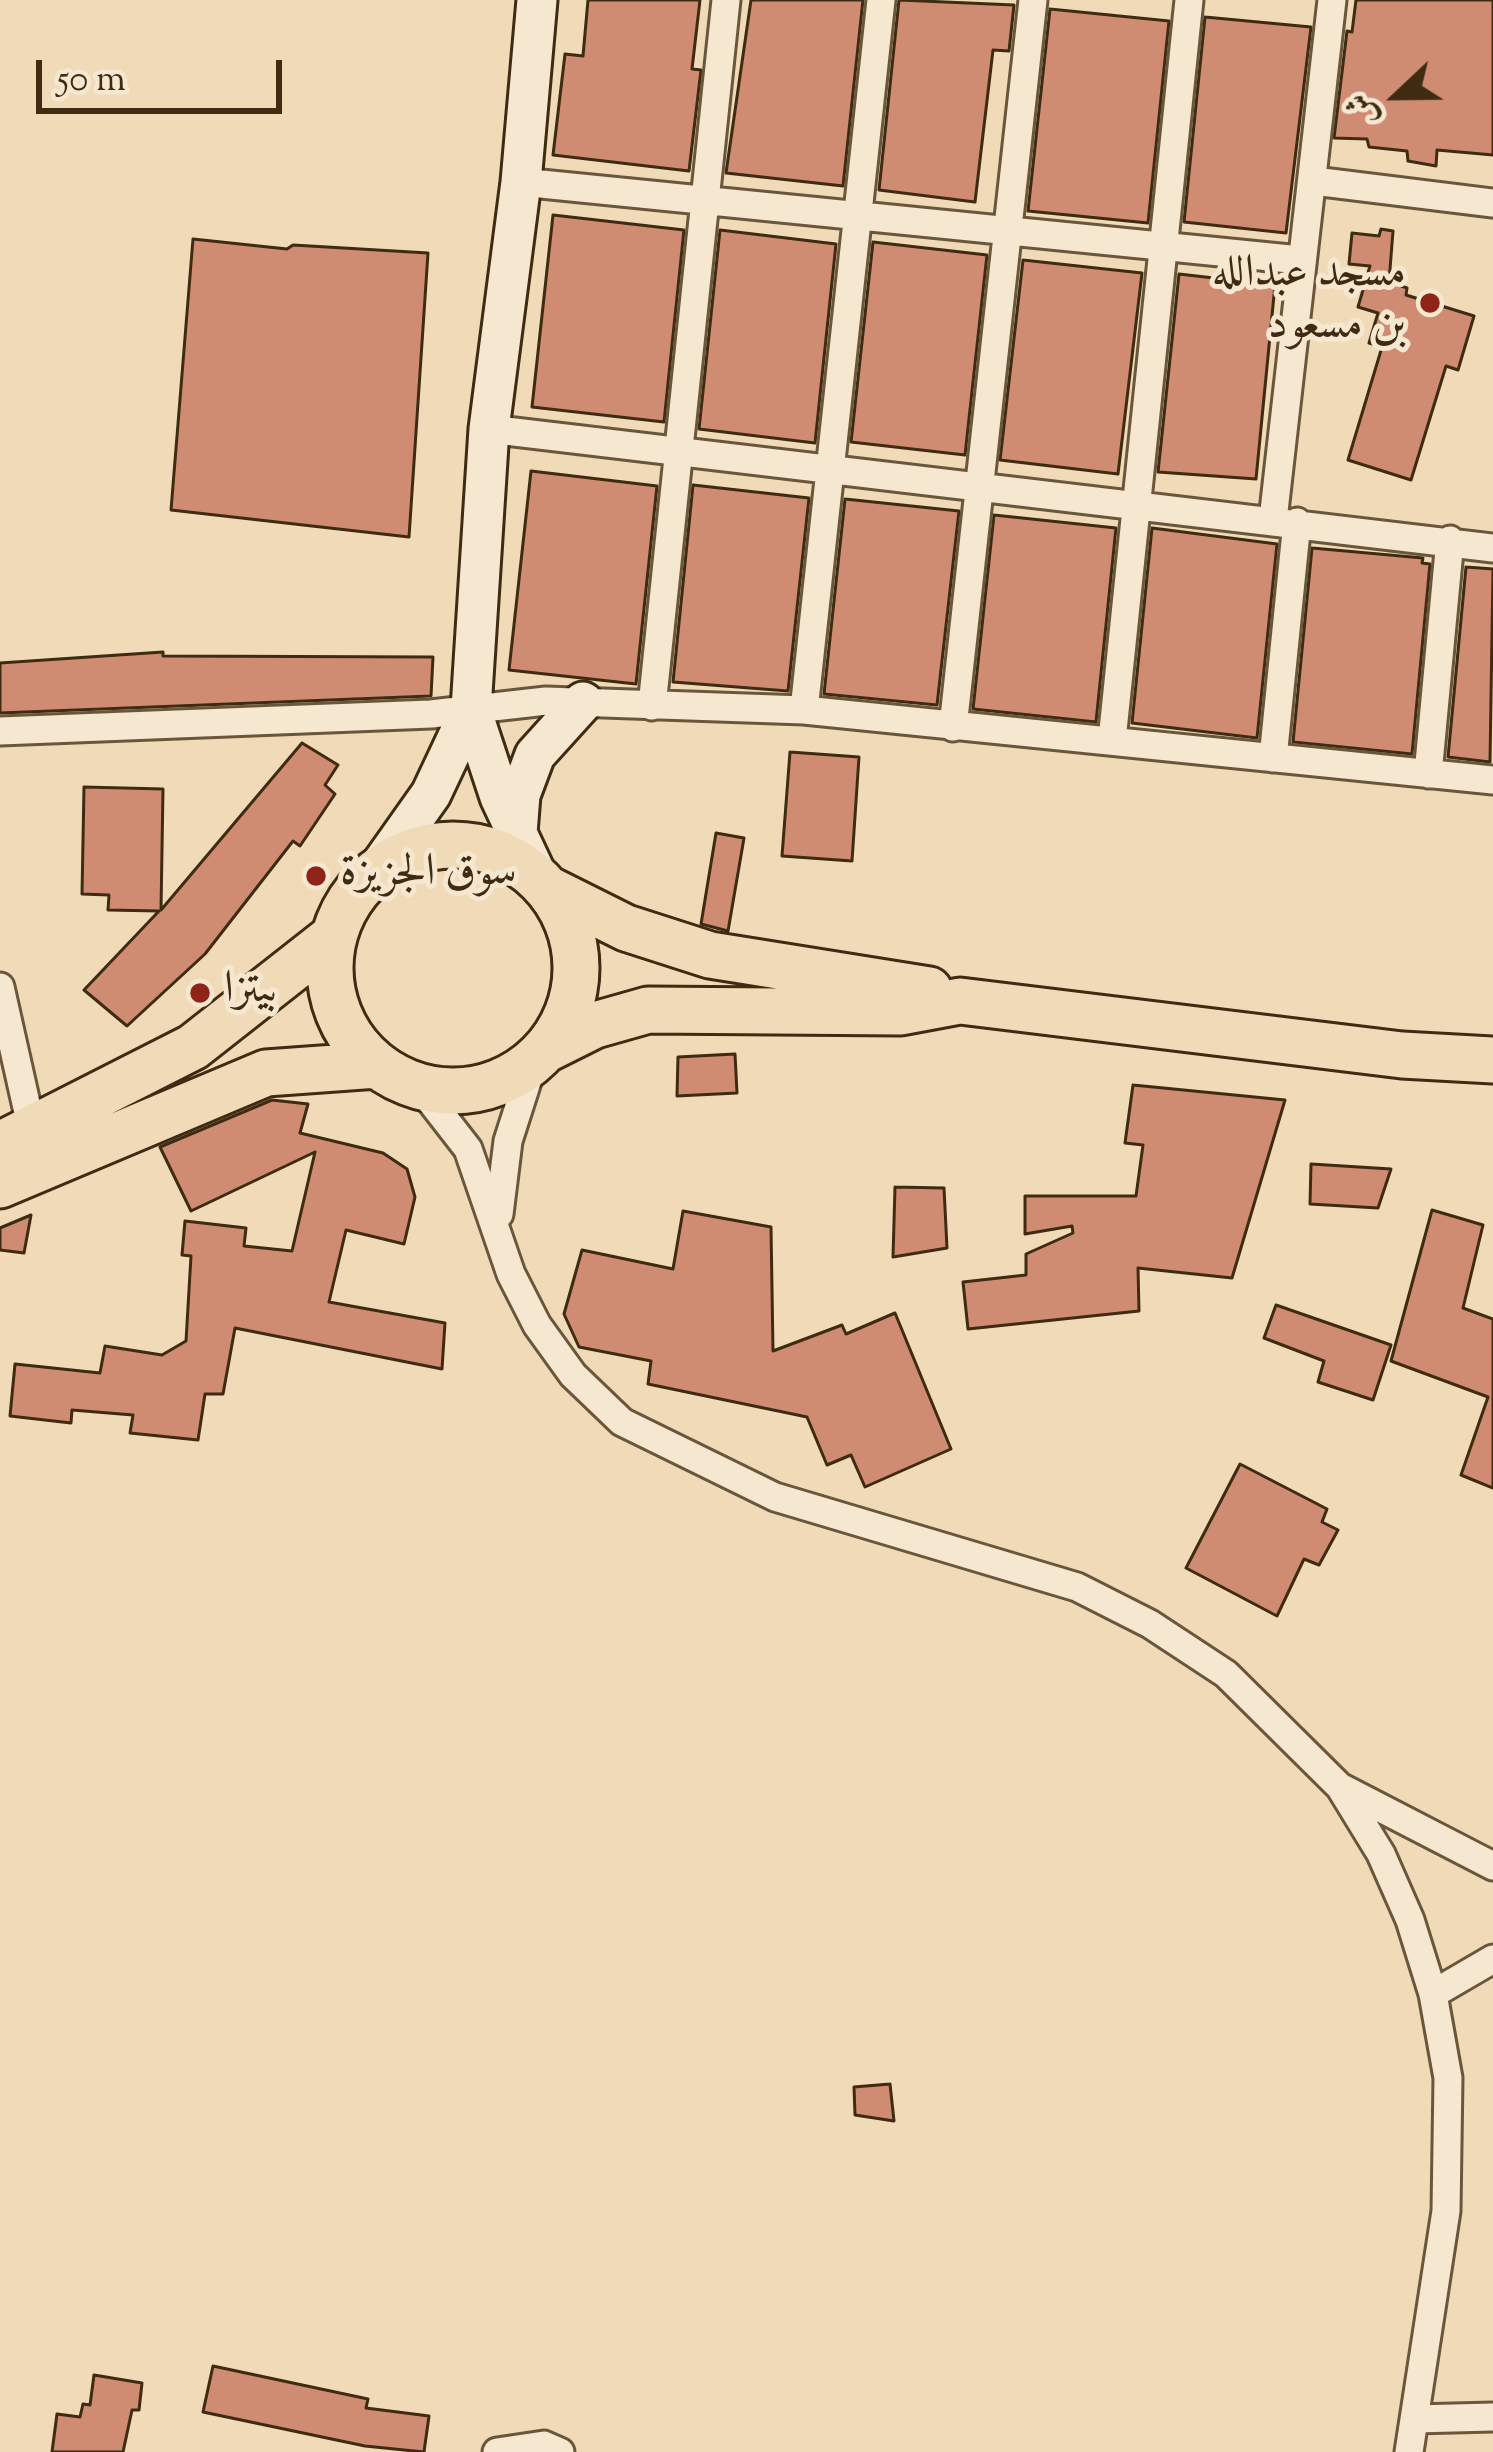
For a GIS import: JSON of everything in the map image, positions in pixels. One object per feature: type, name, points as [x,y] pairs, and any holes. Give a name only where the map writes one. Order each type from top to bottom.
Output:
[{"type":"main road","points":[[537,0],[521,182],[489,429],[471,709],[431,794],[356,892],[333,937],[331,983],[339,1014],[377,1065],[419,1086],[478,1088],[595,1024],[662,1009],[901,1012],[960,1001]]},
{"type":"main road","points":[[518,838],[520,795],[535,755],[583,702]]},
{"type":"main road","points":[[471,709],[518,838],[573,942],[572,999],[539,1056]]},
{"type":"main road","points":[[378,869],[403,854],[459,844],[514,861],[544,884],[626,928],[689,949],[903,984],[960,1001],[1402,1054],[1493,1060]]},
{"type":"main road","points":[[0,1185],[25,1147],[193,1047],[333,937]]},
{"type":"main road","points":[[25,1147],[266,1073],[377,1065]]},
{"type":"street","points":[[652,706],[726,0]]},
{"type":"street","points":[[804,710],[881,0]]},
{"type":"street","points":[[953,728],[1033,0]]},
{"type":"street","points":[[1112,740],[1189,0]]},
{"type":"street","points":[[1273,758],[1300,260],[1314,181],[1333,0]]},
{"type":"street","points":[[1314,181],[1493,203]]},
{"type":"street","points":[[521,182],[1300,260]]},
{"type":"street","points":[[489,429],[1493,548]]},
{"type":"street","points":[[1428,774],[1450,540]]},
{"type":"street","points":[[0,731],[471,709],[523,701],[583,702],[804,710],[1493,780]]},
{"type":"street","points":[[0,987],[25,1147]]},
{"type":"street","points":[[498,1224],[508,1142],[539,1056]]},
{"type":"street","points":[[419,1086],[468,1149],[498,1224],[511,1274],[537,1325],[573,1375],[622,1422],[775,1497],[1077,1587],[1114,1605],[1226,1674],[1340,1787],[1381,1854],[1410,1920],[1433,1994],[1448,2078],[1448,2171],[1437,2290],[1409,2452]]},
{"type":"street","points":[[1340,1787],[1493,1866]]},
{"type":"street","points":[[1433,1994],[1493,1959]]},
{"type":"street","points":[[1414,2420],[1493,2416]]},
{"type":"street","points":[[497,2452],[544,2445],[560,2452]]},
{"type":"building","points":[[588,0],[700,0],[692,69],[701,70],[689,171],[553,155],[565,54],[583,56]]},
{"type":"building","points":[[751,0],[863,0],[843,186],[726,173]]},
{"type":"building","points":[[899,0],[1014,5],[1009,51],[993,50],[975,202],[879,190]]},
{"type":"building","points":[[1356,0],[1493,0],[1493,155],[1437,150],[1436,166],[1408,161],[1407,151],[1369,147],[1367,139],[1334,138],[1347,31],[1352,32]]},
{"type":"building","points":[[1050,9],[1169,21],[1148,223],[1028,211]]},
{"type":"building","points":[[1205,17],[1311,27],[1286,233],[1184,222]]},
{"type":"building","points":[[553,215],[684,230],[664,422],[532,407]]},
{"type":"building","points":[[1381,229],[1393,231],[1389,282],[1407,288],[1406,295],[1474,316],[1458,370],[1446,366],[1411,480],[1348,460],[1382,347],[1369,343],[1378,313],[1358,307],[1370,266],[1349,264],[1352,233],[1379,236]]},
{"type":"building","points":[[720,230],[836,244],[815,443],[699,429]]},
{"type":"building","points":[[193,239],[287,249],[293,245],[428,253],[409,537],[171,510]]},
{"type":"building","points":[[873,242],[987,255],[965,455],[851,442]]},
{"type":"building","points":[[1023,260],[1142,273],[1118,474],[1000,460]]},
{"type":"building","points":[[1179,274],[1275,285],[1256,479],[1158,472]]},
{"type":"building","points":[[531,471],[657,486],[636,684],[509,670]]},
{"type":"building","points":[[693,485],[809,498],[788,691],[673,682]]},
{"type":"building","points":[[845,499],[959,511],[937,705],[824,694]]},
{"type":"building","points":[[994,515],[1116,528],[1096,722],[973,709]]},
{"type":"building","points":[[1152,528],[1277,544],[1257,738],[1132,723]]},
{"type":"building","points":[[1312,548],[1423,558],[1422,563],[1430,564],[1412,754],[1293,742]]},
{"type":"building","points":[[1466,567],[1493,569],[1490,762],[1448,757]]},
{"type":"building","points":[[163,652],[163,656],[433,657],[431,696],[0,713],[0,663]]},
{"type":"building","points":[[302,743],[338,765],[325,785],[335,794],[300,846],[293,841],[205,954],[127,1026],[84,990],[159,911],[108,910],[109,895],[82,894],[84,787],[163,789],[161,910]]},
{"type":"building","points":[[790,752],[859,757],[852,861],[782,856]]},
{"type":"building","points":[[716,833],[744,838],[728,931],[701,924]]},
{"type":"building","points":[[735,1054],[737,1093],[677,1096],[678,1057]]},
{"type":"building","points":[[1133,1085],[1285,1100],[1232,1278],[1138,1268],[1139,1311],[968,1329],[963,1282],[1026,1275],[1026,1254],[1073,1233],[1072,1226],[1025,1234],[1025,1196],[1136,1196],[1143,1145],[1125,1143]]},
{"type":"building","points":[[272,1100],[308,1104],[300,1133],[383,1153],[407,1169],[415,1197],[404,1244],[346,1230],[329,1302],[445,1323],[442,1369],[235,1328],[223,1394],[205,1394],[198,1440],[130,1433],[133,1415],[72,1410],[71,1423],[10,1416],[15,1364],[100,1373],[105,1346],[162,1355],[186,1341],[191,1256],[182,1255],[185,1221],[246,1228],[244,1246],[292,1251],[315,1152],[191,1211],[160,1147]]},
{"type":"building","points":[[1311,1164],[1391,1169],[1378,1208],[1310,1204]]},
{"type":"building","points":[[895,1187],[944,1188],[947,1248],[893,1257]]},
{"type":"building","points":[[1432,1210],[1483,1225],[1463,1308],[1493,1319],[1493,1488],[1461,1475],[1488,1397],[1391,1361]]},
{"type":"building","points":[[683,1211],[771,1227],[773,1351],[842,1325],[846,1334],[895,1313],[951,1449],[865,1487],[851,1455],[827,1465],[807,1417],[648,1384],[651,1361],[579,1347],[564,1314],[582,1250],[673,1269]]},
{"type":"building","points":[[31,1215],[24,1253],[0,1250],[0,1228]]},
{"type":"building","points":[[1276,1305],[1391,1345],[1373,1400],[1318,1382],[1324,1361],[1264,1338]]},
{"type":"building","points":[[1240,1464],[1327,1509],[1322,1522],[1338,1530],[1319,1565],[1304,1559],[1277,1616],[1186,1568]]},
{"type":"building","points":[[890,2084],[894,2121],[855,2115],[854,2087]]},
{"type":"building","points":[[213,2366],[368,2399],[366,2408],[429,2416],[424,2452],[365,2446],[203,2412]]},
{"type":"building","points":[[94,2375],[142,2383],[139,2410],[132,2410],[123,2452],[52,2452],[57,2414],[80,2417],[83,2404],[90,2405]]},
{"type":"place","name":"مسجد عبدالله بن مسعود","points":[[1430,303]]},
{"type":"place","name":"سوق الجزيزة","points":[[316,876]]},
{"type":"place","name":"بيتزا","points":[[200,993]]}]
